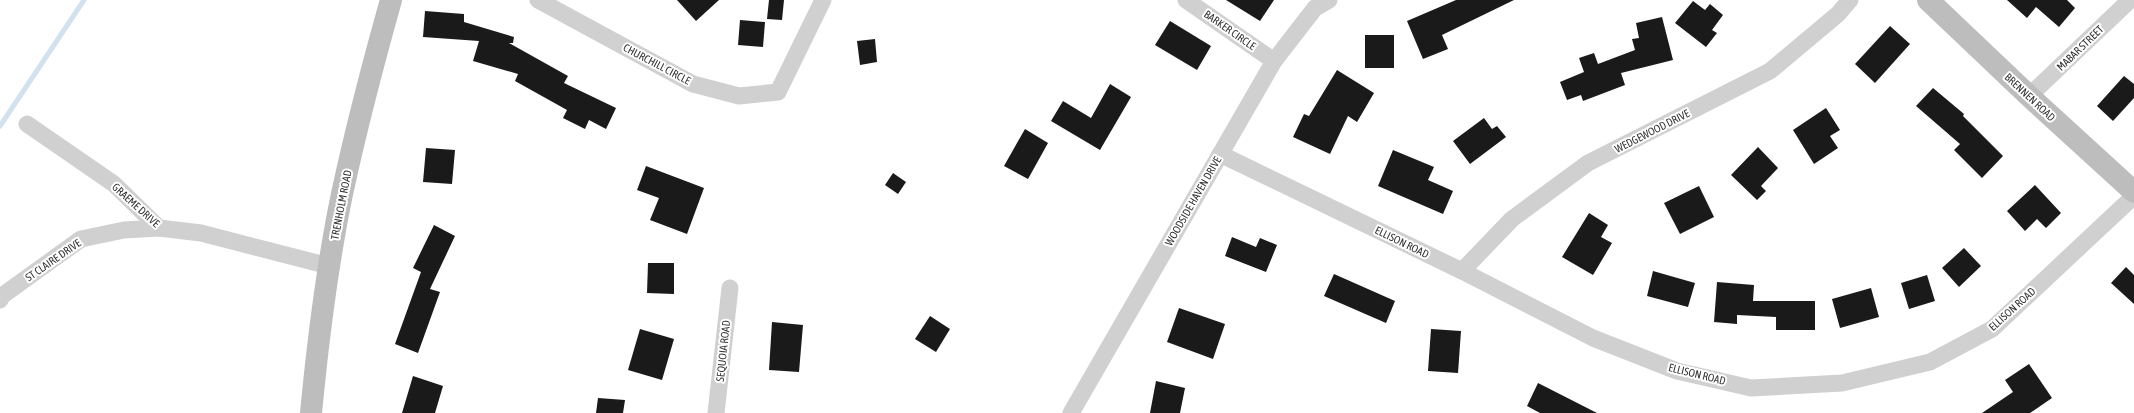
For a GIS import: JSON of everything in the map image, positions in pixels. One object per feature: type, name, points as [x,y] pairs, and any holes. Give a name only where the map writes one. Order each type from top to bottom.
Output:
[{"type":"main road","name":"TRENHOLM ROAD","points":[[311,413],[318,344],[342,195],[361,109],[391,0]]},
{"type":"main road","name":"BRENNEN ROAD","points":[[1928,0],[2029,96],[2134,192]]},
{"type":"street","name":"CHURCHILL CIRCLE","points":[[538,0],[694,84],[739,96],[778,92],[823,0]]},
{"type":"street","name":"BARKER CIRCLE","points":[[1186,0],[1274,61]]},
{"type":"street","name":"WOODSIDE HAVEN DRIVE","points":[[1070,413],[1274,61],[1315,8],[1329,0]]},
{"type":"street","name":"WEDGEWOOD DRIVE","points":[[1462,272],[1512,219],[1588,163],[1770,71],[1838,14],[1850,0]]},
{"type":"street","name":"MABAR STREET","points":[[2029,96],[2130,0]]},
{"type":"street","name":"GRAEME DRIVE","points":[[27,124],[114,184],[159,228],[201,234],[330,266]]},
{"type":"street","name":"ELLISON ROAD","points":[[1220,154],[1462,272],[1593,338],[1677,372],[1751,388],[1842,383],[1930,362],[1992,329],[2134,196]]},
{"type":"street","name":"ST CLAIRE DRIVE","points":[[0,300],[3,295],[81,239],[124,230],[159,228]]},
{"type":"street","name":"SEQUOIA ROAD","points":[[716,413],[730,288]]},
{"type":"building","points":[[677,0],[719,0],[696,21]]},
{"type":"building","points":[[769,0],[784,0],[782,20],[767,19]]},
{"type":"building","points":[[1226,0],[1274,0],[1260,21]]},
{"type":"building","points":[[1456,0],[1514,0],[1442,35],[1448,49],[1423,59],[1407,21]]},
{"type":"building","points":[[2007,0],[2067,0],[2075,8],[2059,27],[2036,7],[2027,18]]},
{"type":"building","points":[[1693,1],[1705,10],[1710,4],[1723,15],[1712,30],[1717,33],[1706,47],[1675,23]]},
{"type":"building","points":[[425,11],[464,14],[464,22],[514,37],[513,43],[509,43],[568,76],[564,83],[616,108],[606,129],[589,120],[585,129],[563,118],[567,110],[515,81],[518,74],[473,61],[479,41],[423,37]]},
{"type":"building","points":[[1662,17],[1673,60],[1621,73],[1625,85],[1583,101],[1581,95],[1567,100],[1560,82],[1584,72],[1579,58],[1594,53],[1598,64],[1635,50],[1632,39],[1639,38],[1636,23]]},
{"type":"building","points":[[740,20],[765,22],[763,47],[738,45]]},
{"type":"building","points":[[1170,21],[1211,46],[1197,70],[1155,45]]},
{"type":"building","points":[[1890,26],[1910,44],[1875,83],[1855,64]]},
{"type":"building","points":[[1365,35],[1394,35],[1394,68],[1365,68]]},
{"type":"building","points":[[875,39],[877,62],[860,65],[857,41]]},
{"type":"building","points":[[1337,70],[1374,93],[1357,122],[1348,116],[1330,154],[1293,137],[1304,114],[1309,116]]},
{"type":"building","points":[[2124,76],[2134,84],[2134,98],[2113,121],[2097,106]]},
{"type":"building","points":[[1110,84],[1131,97],[1100,150],[1051,121],[1063,101],[1091,118]]},
{"type":"building","points":[[1933,88],[1964,114],[1963,116],[2003,156],[1982,178],[1954,150],[1960,144],[1916,106]]},
{"type":"building","points":[[1826,108],[1840,130],[1830,136],[1838,148],[1814,164],[1793,130]]},
{"type":"building","points":[[1484,118],[1492,129],[1497,126],[1506,137],[1470,164],[1453,141]]},
{"type":"building","points":[[1025,129],[1048,143],[1028,179],[1004,166]]},
{"type":"building","points":[[1758,147],[1778,168],[1761,186],[1766,191],[1757,200],[1731,175]]},
{"type":"building","points":[[426,148],[455,150],[452,184],[423,182]]},
{"type":"building","points":[[1393,150],[1434,167],[1428,180],[1453,191],[1443,214],[1378,186]]},
{"type":"building","points":[[646,166],[704,188],[687,234],[650,220],[659,198],[637,190]]},
{"type":"building","points":[[893,173],[906,182],[898,194],[885,185]]},
{"type":"building","points":[[2035,185],[2061,213],[2046,228],[2037,219],[2025,231],[2007,211]]},
{"type":"building","points":[[1699,186],[1714,217],[1680,234],[1664,203]]},
{"type":"building","points":[[1589,213],[1608,225],[1601,237],[1612,243],[1593,275],[1562,257]]},
{"type":"building","points":[[434,225],[455,236],[430,289],[440,292],[418,353],[395,344],[421,272],[413,268]]},
{"type":"building","points":[[1232,237],[1256,247],[1260,238],[1277,245],[1266,272],[1225,256]]},
{"type":"building","points":[[1964,248],[1981,266],[1959,287],[1942,268]]},
{"type":"building","points":[[648,263],[674,263],[674,294],[647,293]]},
{"type":"building","points":[[2126,267],[2134,275],[2134,304],[2111,283]]},
{"type":"building","points":[[1653,271],[1695,283],[1688,307],[1647,296]]},
{"type":"building","points":[[1334,274],[1395,301],[1386,323],[1324,296]]},
{"type":"building","points":[[1927,275],[1935,301],[1909,309],[1901,283]]},
{"type":"building","points":[[1717,282],[1754,285],[1753,301],[1815,301],[1815,330],[1776,330],[1776,317],[1737,315],[1737,324],[1714,322]]},
{"type":"building","points":[[1871,288],[1879,317],[1840,328],[1832,299]]},
{"type":"building","points":[[1179,308],[1225,324],[1213,359],[1167,342]]},
{"type":"building","points":[[930,316],[950,329],[936,352],[915,339]]},
{"type":"building","points":[[772,322],[803,325],[799,372],[769,370]]},
{"type":"building","points":[[640,329],[674,339],[662,380],[628,370]]},
{"type":"building","points":[[1431,329],[1461,331],[1458,373],[1428,371]]},
{"type":"building","points":[[2029,364],[2052,398],[2030,413],[1982,413],[2013,392],[2005,380]]},
{"type":"building","points":[[413,376],[443,386],[435,413],[402,413]]},
{"type":"building","points":[[1156,381],[1185,388],[1180,413],[1150,413]]},
{"type":"building","points":[[1538,383],[1597,413],[1540,413],[1527,406]]},
{"type":"building","points":[[598,398],[625,400],[623,413],[596,413]]},
{"type":"waterway","points":[[0,126],[84,0]]}]
